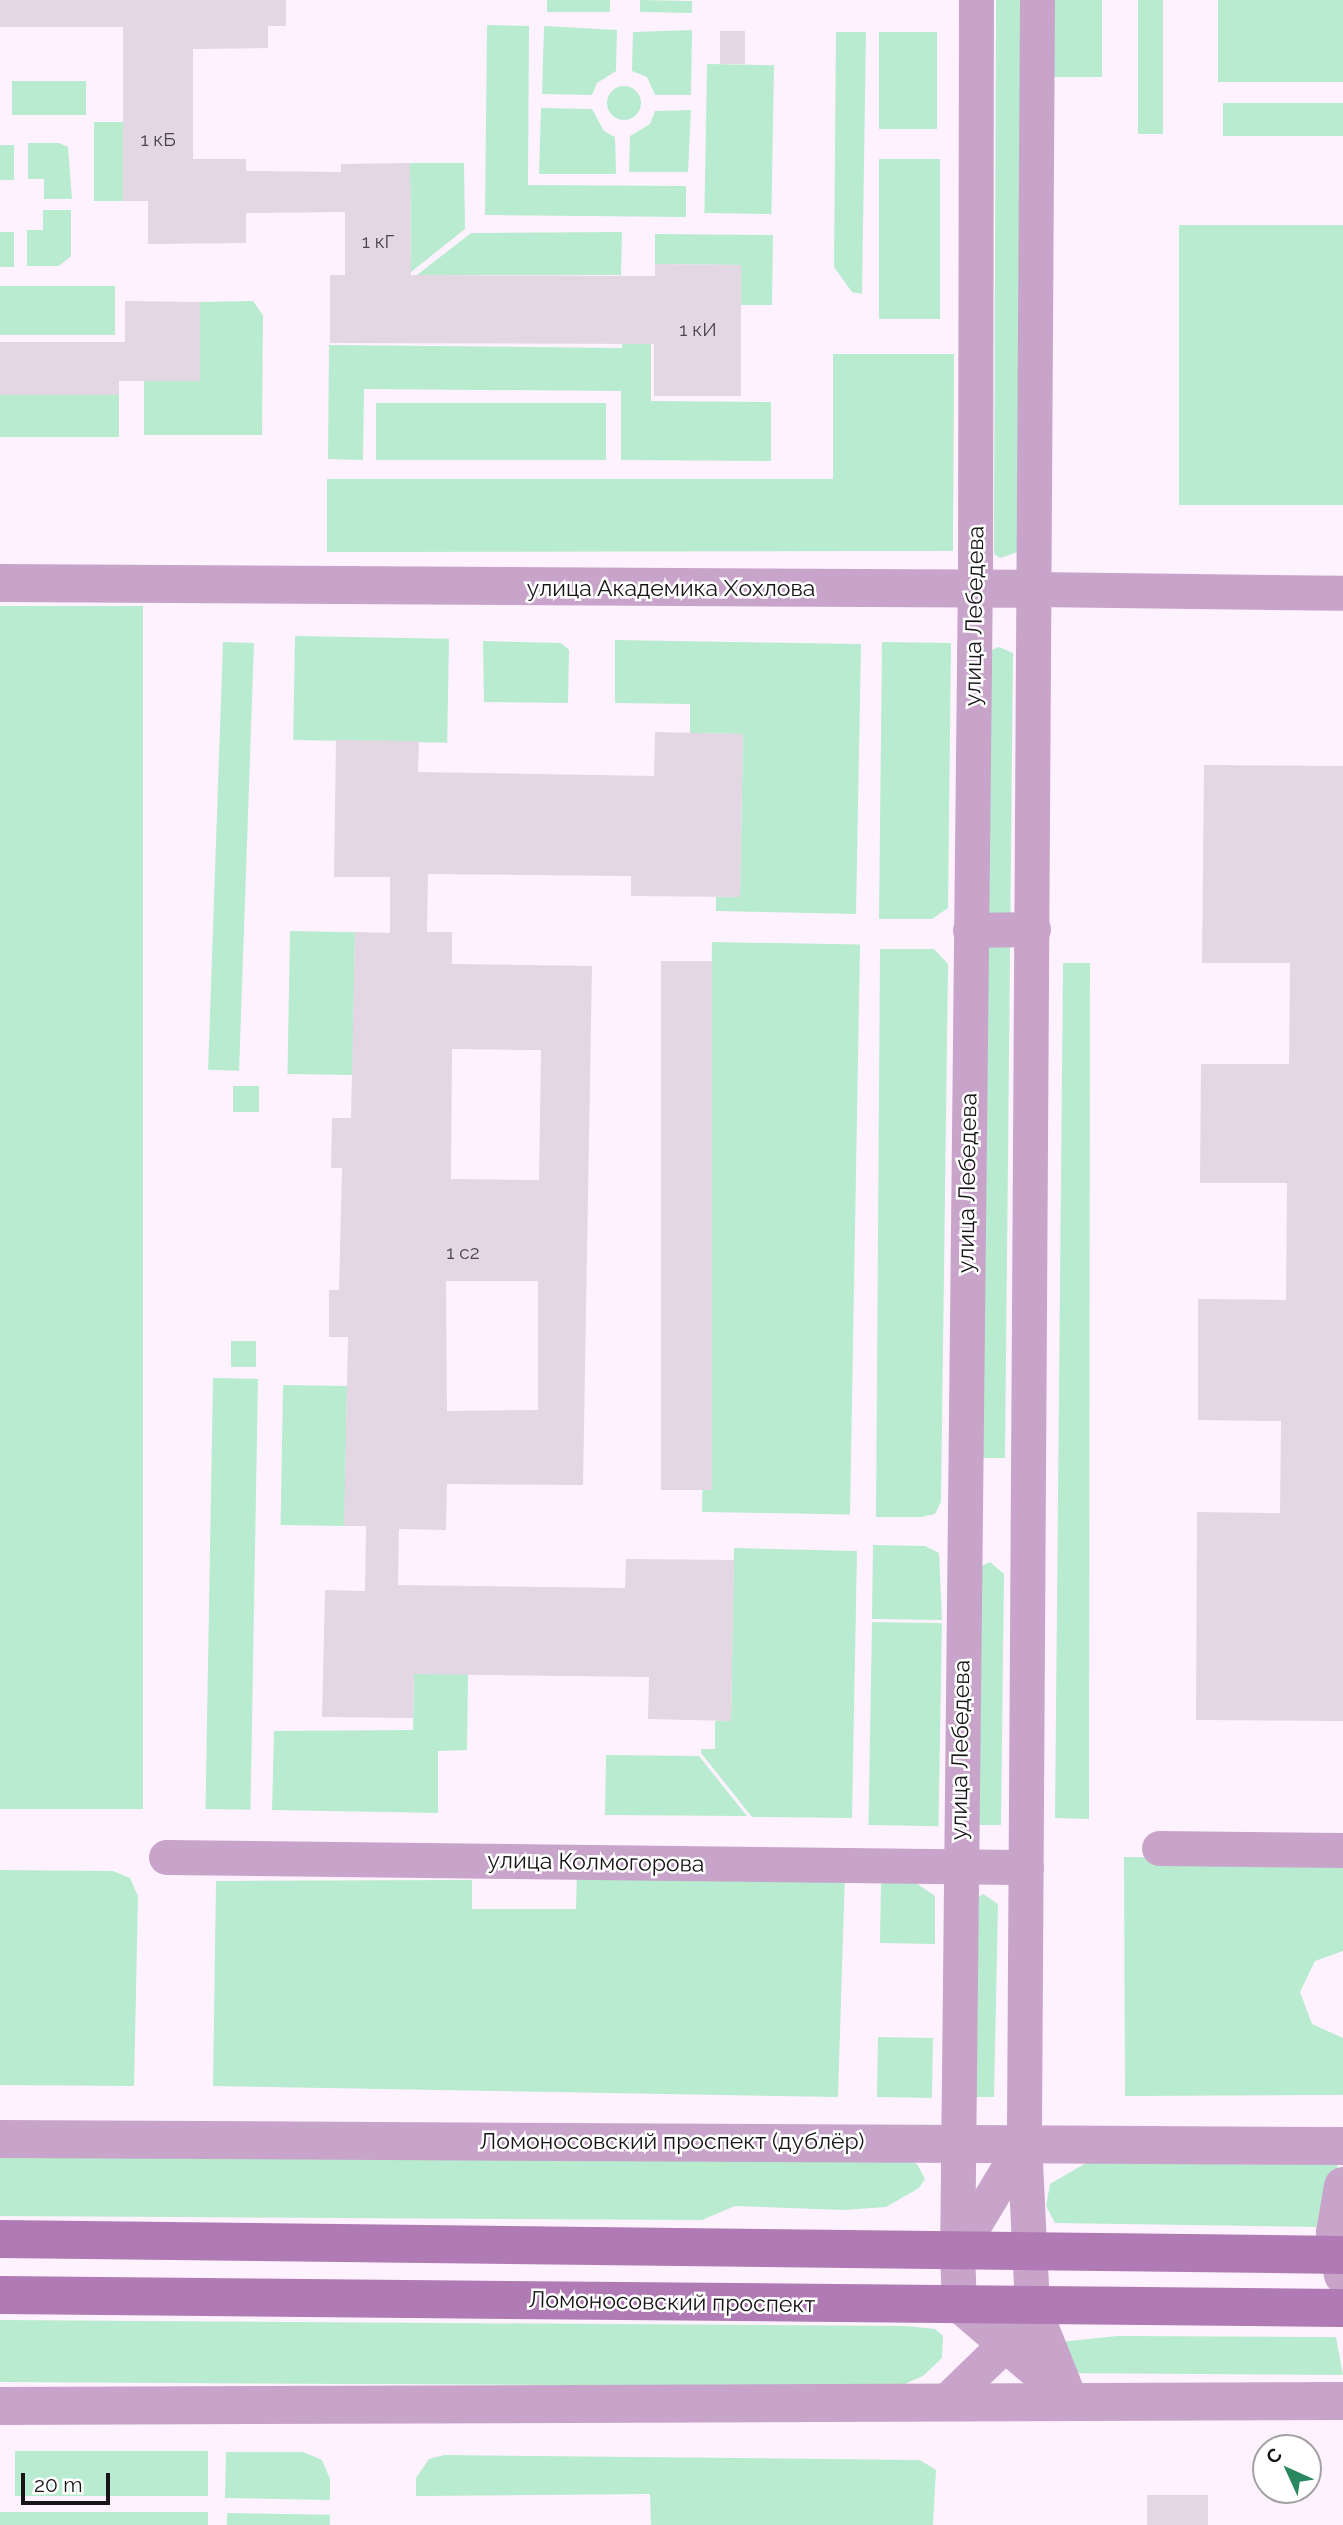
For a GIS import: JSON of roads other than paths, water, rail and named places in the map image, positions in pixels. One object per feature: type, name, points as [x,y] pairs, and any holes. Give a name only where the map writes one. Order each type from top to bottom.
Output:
[{"type":"main road","points":[[0,2239],[957,2253],[1341,2262]]},
{"type":"main road","name":"Ломоносовский проспект","points":[[0,2295],[1343,2308]]},
{"type":"street","name":"улица Лебедева","points":[[959,2305],[955,2142],[975,590],[976,0]]},
{"type":"street","points":[[1037,0],[1024,2142],[1032,2305],[1070,2400]]},
{"type":"street","name":"улица Академика Хохлова","points":[[0,583],[1343,593]]},
{"type":"street","points":[[971,930],[1033,929]]},
{"type":"street","points":[[1159,1848],[1343,1850]]},
{"type":"street","name":"улица Колмогорова","points":[[166,1857],[959,1864],[1026,1867]]},
{"type":"street","name":"Ломоносовский проспект (дублёр)","points":[[0,2139],[1024,2142],[1343,2146]]},
{"type":"street","points":[[957,2253],[1024,2142]]},
{"type":"street","points":[[1341,2262],[1336,2220],[1343,2186]]},
{"type":"street","points":[[959,2305],[1002,2347],[1070,2400]]},
{"type":"street","points":[[946,2401],[1002,2347],[1032,2305]]},
{"type":"street","points":[[0,2406],[1343,2401]]}]
